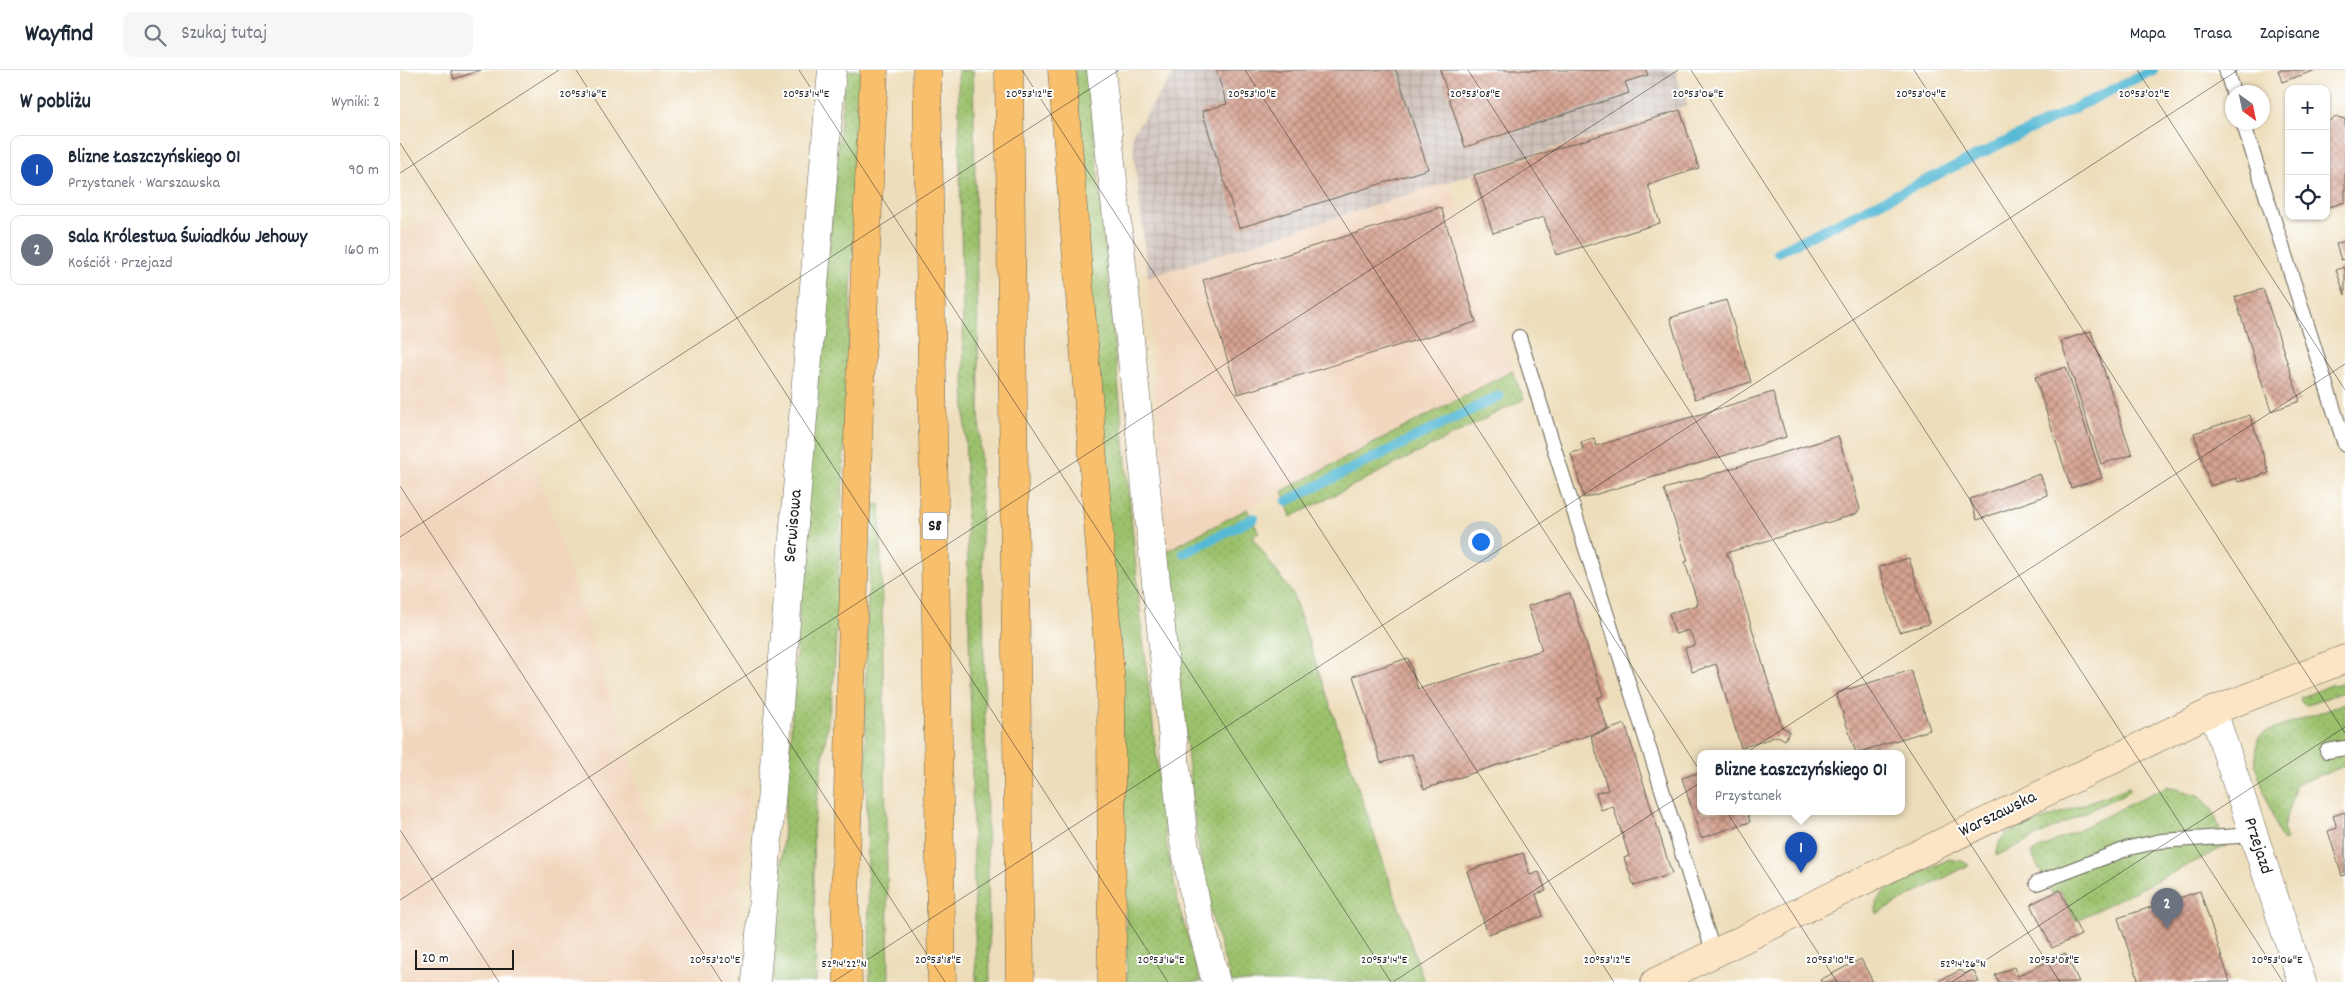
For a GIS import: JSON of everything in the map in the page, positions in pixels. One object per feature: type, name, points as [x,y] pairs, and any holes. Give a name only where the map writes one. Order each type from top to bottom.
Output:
[{"type":"highway","points":[[848,982],[845,895],[859,419],[874,70]]},
{"type":"highway","name":"S8","points":[[927,70],[942,982]]},
{"type":"highway","points":[[1009,70],[1020,982]]},
{"type":"highway","points":[[1062,70],[1110,685],[1112,982]]},
{"type":"main road","name":"Warszawska","points":[[1655,982],[2213,711],[2345,659]]},
{"type":"street","name":"Serwisowa","points":[[756,982],[832,70]]},
{"type":"street","points":[[1100,70],[1184,842],[1197,909],[1216,982]]},
{"type":"street","name":"Przejazd","points":[[2213,711],[2302,982]]},
{"type":"lane","points":[[2226,70],[2231,85]]},
{"type":"lane","points":[[2246,130],[2345,446]]},
{"type":"lane","points":[[1519,337],[1714,954]]},
{"type":"lane","points":[[2327,751],[2345,748]]},
{"type":"lane","points":[[2037,884],[2129,848],[2161,841],[2254,835]]},
{"type":"shaded area","points":[[1176,70],[1675,70],[1687,106],[1148,277],[1132,135]]},
{"type":"shaded area","points":[[1450,181],[1512,371],[1166,551],[1148,277]]},
{"type":"shaded area","points":[[455,212],[651,827],[749,788],[732,982],[400,982],[400,230]]},
{"type":"green space","points":[[845,70],[861,70],[834,679],[813,828],[816,982],[773,982],[810,458]]},
{"type":"green space","points":[[958,70],[973,70],[990,982],[976,982]]},
{"type":"green space","points":[[1075,70],[1088,70],[1142,630],[1167,848],[1180,911],[1201,982],[1127,982],[1124,802]]},
{"type":"green space","points":[[1512,371],[1524,399],[1291,517],[1282,491]]},
{"type":"green space","points":[[880,504],[889,982],[870,982],[865,716],[868,595],[874,505]]},
{"type":"green space","points":[[1247,509],[1259,533],[1252,537],[1293,595],[1424,982],[1231,982],[1212,918],[1196,835],[1166,551]]},
{"type":"green space","points":[[2345,683],[2345,691],[2308,705],[2302,703],[2300,698],[2331,685]]},
{"type":"green space","points":[[2345,703],[2345,766],[2296,784],[2283,828],[2287,839],[2283,841],[2255,765],[2258,738],[2266,732]]},
{"type":"green space","points":[[2167,786],[2201,796],[2213,811],[2226,846],[2075,921],[2060,890],[2052,894],[2031,853]]},
{"type":"green space","points":[[2129,787],[2130,791],[1996,856],[2000,840],[2007,833]]},
{"type":"green space","points":[[1949,859],[1962,861],[1969,865],[1876,914],[1876,902],[1886,890]]},
{"type":"building","points":[[451,70],[481,70],[454,79]]},
{"type":"building","points":[[1216,70],[1396,70],[1428,169],[1239,228],[1202,111],[1227,104]]},
{"type":"building","points":[[1440,70],[1646,70],[1648,75],[1625,82],[1629,93],[1465,147]]},
{"type":"building","points":[[2278,70],[2316,70],[2282,82]]},
{"type":"building","points":[[1680,110],[1699,168],[1648,185],[1660,223],[1556,255],[1544,217],[1493,233],[1474,175]]},
{"type":"building","points":[[2337,117],[2345,119],[2345,202],[2330,207],[2330,130],[2330,120]]},
{"type":"building","points":[[1441,207],[1476,322],[1238,394],[1203,280]]},
{"type":"building","points":[[2345,241],[2345,259],[2341,260],[2336,244]]},
{"type":"building","points":[[2345,267],[2345,295],[2336,270]]},
{"type":"building","points":[[2263,289],[2300,401],[2271,411],[2235,297]]},
{"type":"building","points":[[1726,300],[1751,382],[1695,399],[1670,318]]},
{"type":"building","points":[[2091,331],[2132,455],[2101,464],[2061,341]]},
{"type":"building","points":[[2066,367],[2102,478],[2071,488],[2035,377]]},
{"type":"building","points":[[1773,392],[1786,437],[1584,498],[1571,453],[1583,450],[1581,442],[1594,438],[1596,446]]},
{"type":"building","points":[[2250,415],[2269,473],[2238,482],[2236,478],[2210,486],[2194,433]]},
{"type":"building","points":[[1838,436],[1860,509],[1856,514],[1726,553],[1732,563],[1782,727],[1790,731],[1785,740],[1778,736],[1741,748],[1716,664],[1692,672],[1685,648],[1696,645],[1689,630],[1675,634],[1669,613],[1698,605],[1685,562],[1688,561],[1664,489]]},
{"type":"building","points":[[2040,474],[2048,495],[1977,520],[1970,499]]},
{"type":"building","points":[[1909,558],[1929,624],[1899,632],[1879,567]]},
{"type":"building","points":[[1570,593],[1603,696],[1597,698],[1608,729],[1424,789],[1412,754],[1381,763],[1353,676],[1408,658],[1418,689],[1542,650],[1528,606]]},
{"type":"building","points":[[1911,670],[1930,730],[1866,750],[1855,750],[1836,693]]},
{"type":"building","points":[[1625,724],[1672,874],[1634,886],[1624,858],[1629,856],[1613,806],[1601,810],[1596,793],[1608,790],[1591,736]]},
{"type":"building","points":[[1697,773],[1697,815],[1748,815],[1750,822],[1701,838],[1682,778]]},
{"type":"building","points":[[2345,812],[2345,875],[2342,876],[2328,831],[2337,828],[2333,816]]},
{"type":"building","points":[[1523,853],[1530,875],[1539,872],[1546,891],[1536,894],[1543,916],[1488,934],[1467,871]]},
{"type":"building","points":[[2060,890],[2081,935],[2052,948],[2031,904]]},
{"type":"building","points":[[2200,891],[2230,982],[2139,982],[2118,918]]},
{"type":"building","points":[[2065,953],[2079,982],[1999,982],[1995,975],[2014,967],[2018,976]]},
{"type":"building","points":[[1861,959],[1873,982],[1821,982],[1820,980]]},
{"type":"building","points":[[1961,970],[1964,974],[1973,970],[1979,982],[1936,982]]},
{"type":"waterway","points":[[1778,252],[2153,70]]},
{"type":"waterway","points":[[1287,501],[1499,396]]},
{"type":"waterway","points":[[1184,553],[1254,518]]},
{"type":"place","name":"Blizne Łaszczyńskiego 01","points":[[1801,873]]},
{"type":"place","name":"Sala Królestwa Świadków Jehowy","points":[[2167,929]]}]
